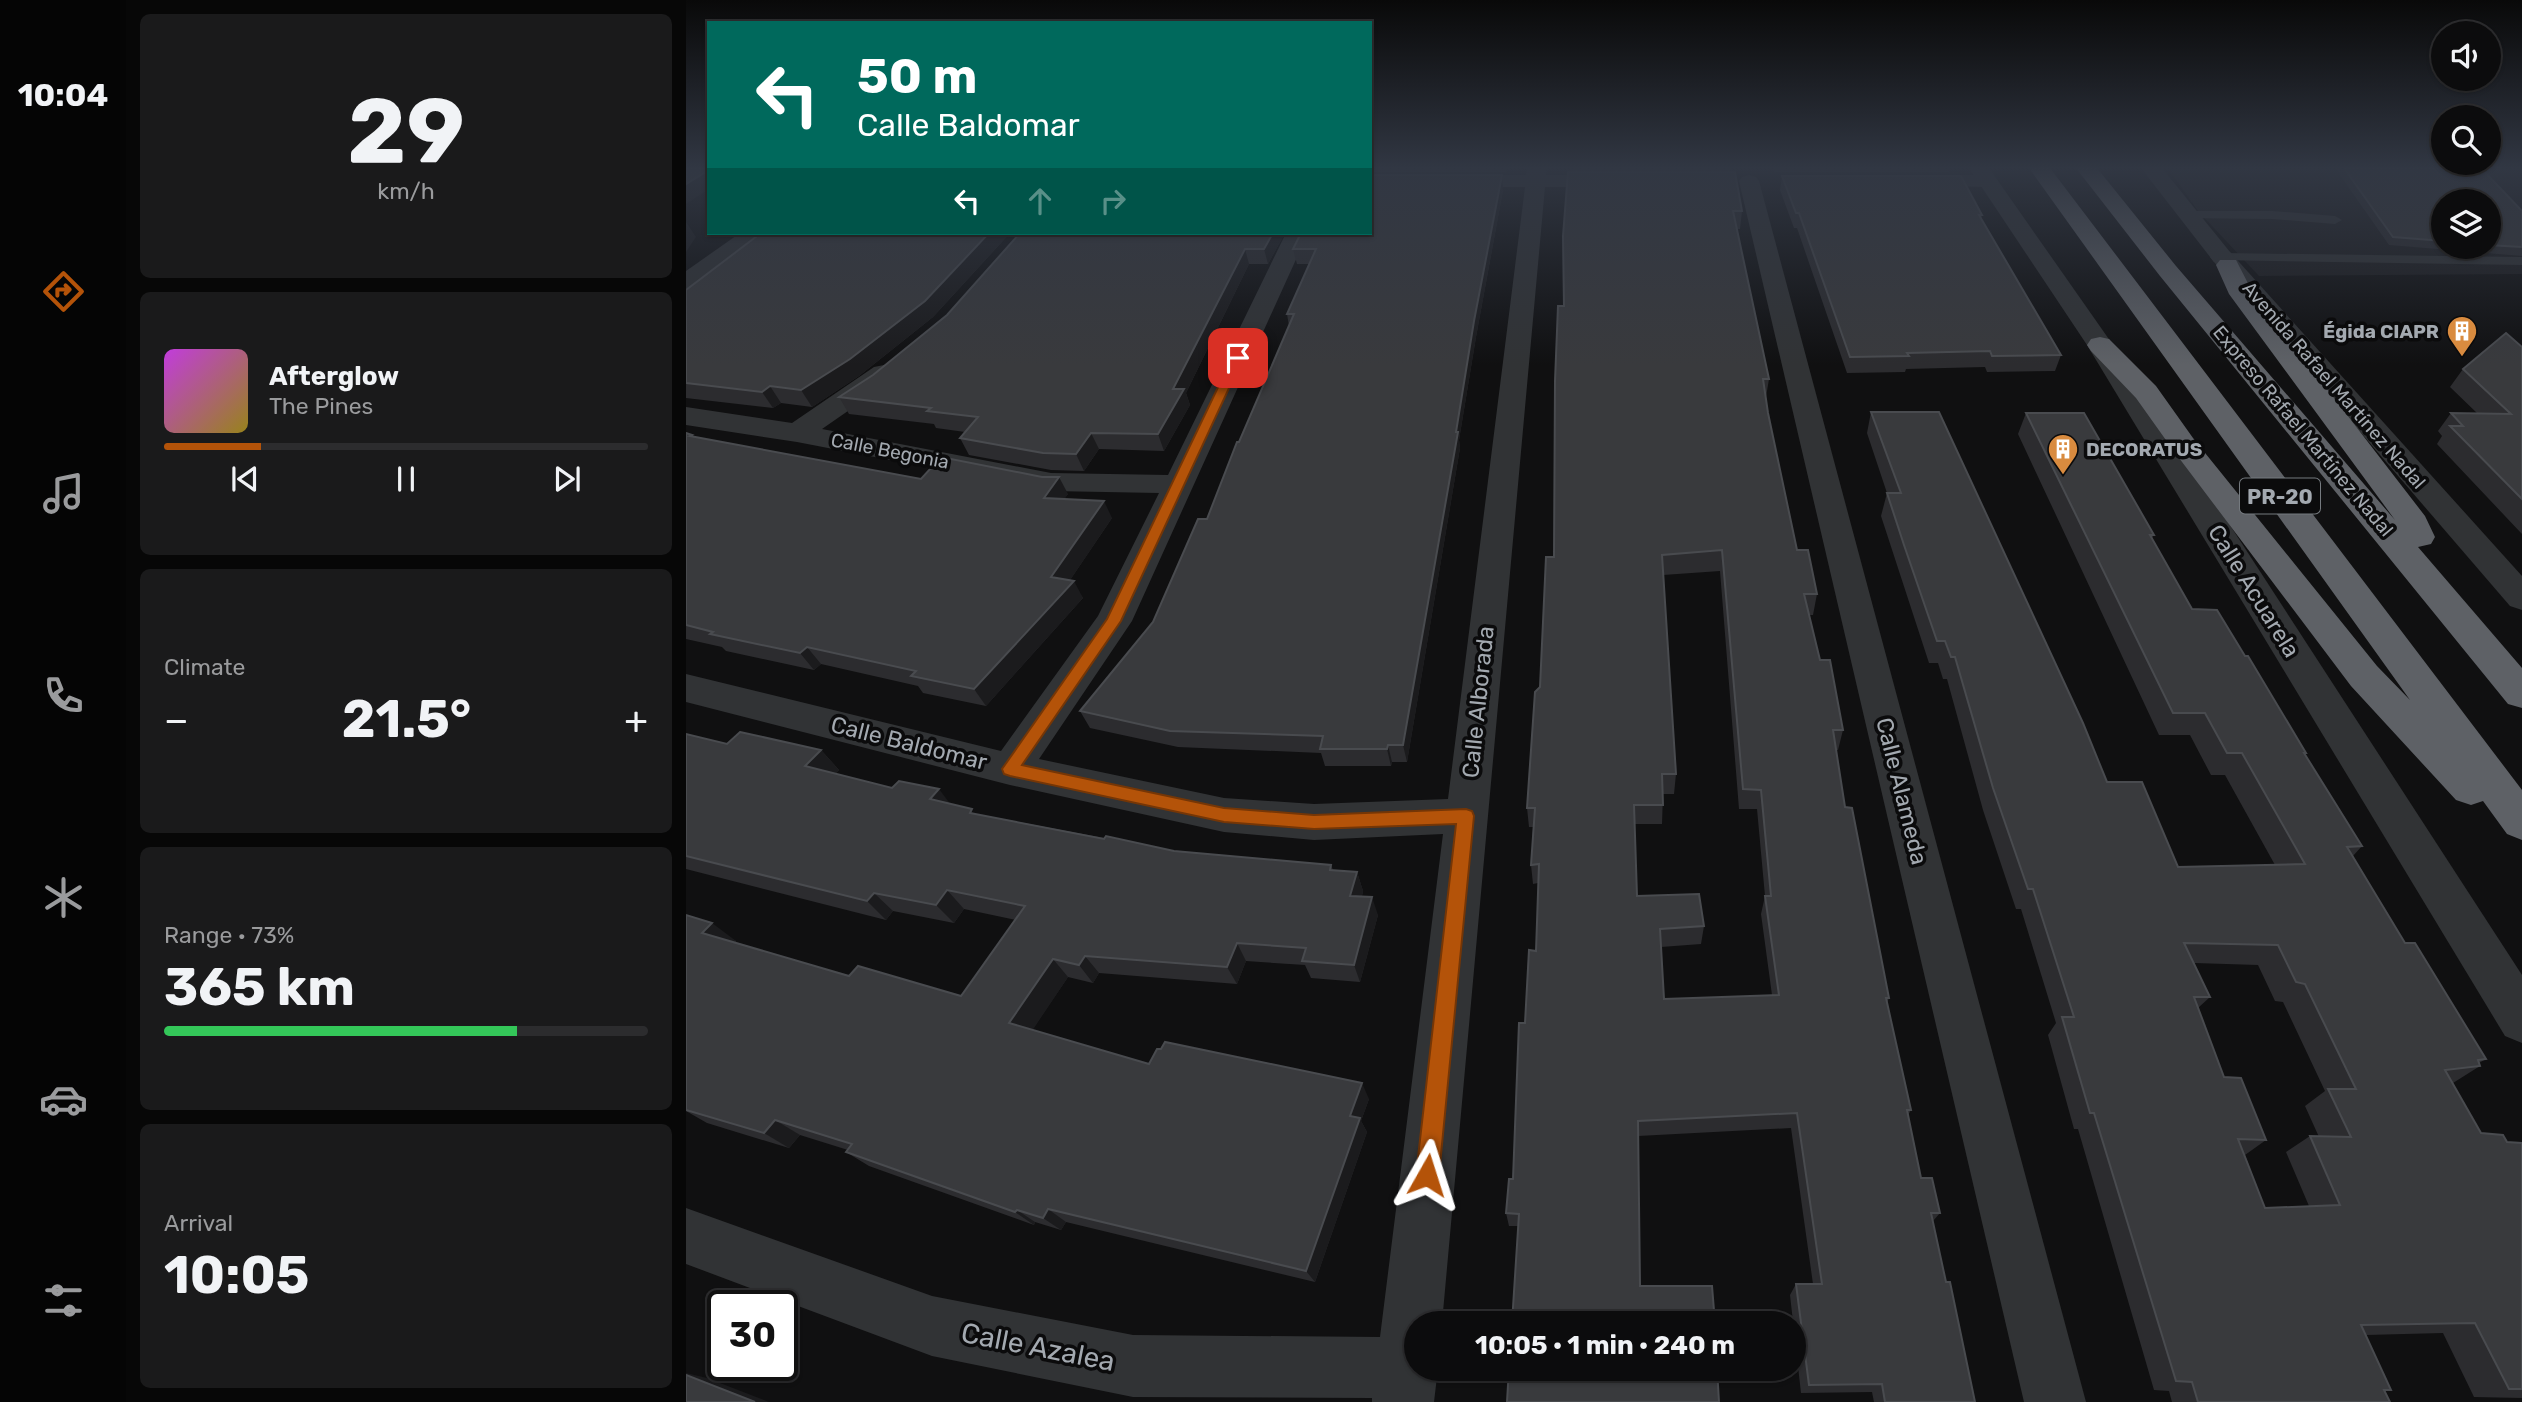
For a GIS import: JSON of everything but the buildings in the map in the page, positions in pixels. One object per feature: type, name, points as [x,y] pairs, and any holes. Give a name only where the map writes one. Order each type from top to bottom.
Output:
[{"type":"highway","name":"PR-20","points":[[2087,233],[2522,822]]},
{"type":"highway","name":"Expreso Rafael Martínez Nadal","points":[[2139,233],[2522,694]]},
{"type":"highway","points":[[2225,261],[2241,294],[2409,516],[2460,617]]},
{"type":"highway","points":[[2100,345],[2146,392],[2183,444],[2364,676],[2522,841]]},
{"type":"street","name":"Calle Alborada","points":[[1405,1385],[1530,233]]},
{"type":"street","name":"Calle Alameda","points":[[1758,233],[2055,1402]]},
{"type":"street","name":"Calle Acuarela","points":[[2023,233],[2100,345],[2522,1019]]},
{"type":"street","name":"Avenida Rafael Martínez Nadal","points":[[2202,233],[2522,598]]},
{"type":"street","points":[[686,282],[748,235]]},
{"type":"street","points":[[1010,769],[1114,621],[1296,235]]},
{"type":"street","points":[[797,433],[871,384],[902,358]]},
{"type":"street","name":"Calle Begonia","points":[[686,416],[797,433],[1051,482],[1179,484]]},
{"type":"street","name":"Calle Baldomar","points":[[686,688],[1010,769],[1224,815],[1314,822],[1466,816]]},
{"type":"street","name":"Calle Azalea","points":[[686,1236],[932,1326],[1133,1366],[1405,1385]]},
{"type":"lane","points":[[2313,233],[2320,236],[2342,258]]},
{"type":"lane","points":[[2225,261],[2342,258],[2522,261]]},
{"type":"shaded area","points":[[2219,233],[2431,233],[2431,259],[2501,259],[2501,233],[2522,233],[2522,274],[2259,276]]},
{"type":"place","name":"Égida CIAPR","points":[[2462,358]]},
{"type":"place","name":"DECORATUS","points":[[2063,476]]},
{"type":"route","points":[[1238,358],[1114,621],[1010,769],[1224,815],[1314,822],[1466,816],[1427,1175]]}]
